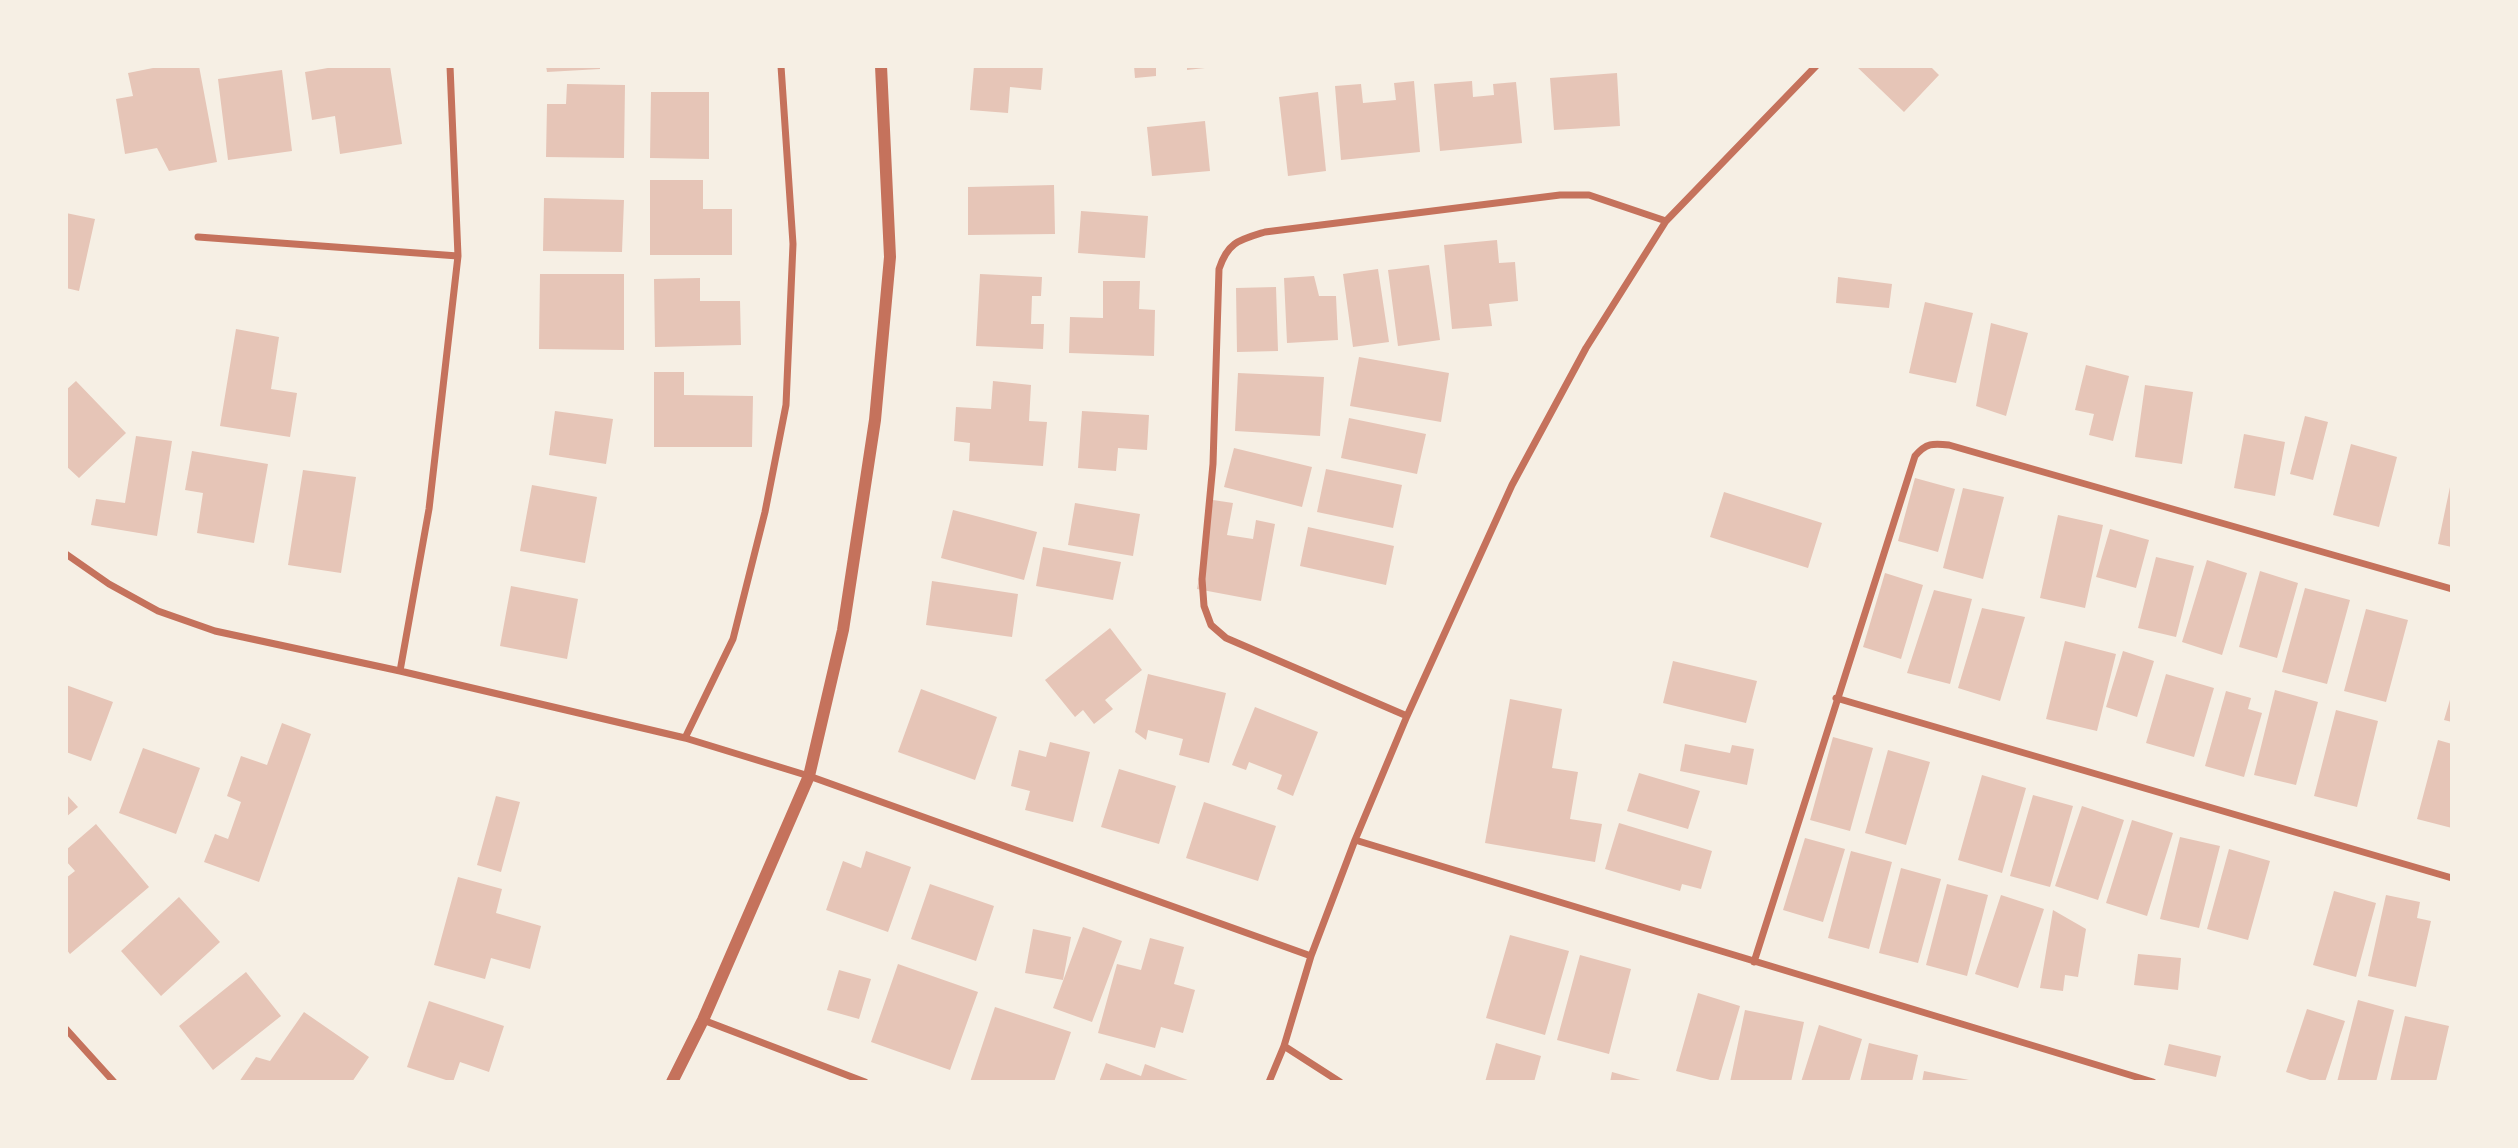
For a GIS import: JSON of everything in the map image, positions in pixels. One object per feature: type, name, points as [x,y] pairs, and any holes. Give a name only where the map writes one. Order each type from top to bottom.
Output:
[{"type":"street","points":[[400,671],[429,509],[458,256],[450,66]]},
{"type":"street","points":[[685,738],[733,639],[765,512],[786,405],[793,244],[782,66]]},
{"type":"street","points":[[672,1082],[703,1020],[808,776],[843,630],[875,420],[890,257],[881,66]]},
{"type":"street","points":[[1269,1082],[1284,1046],[1311,956],[1355,840],[1407,716],[1512,485],[1586,348],[1666,221],[1816,66]]},
{"type":"street","points":[[1407,716],[1226,638],[1211,625],[1204,606],[1202,579],[1213,464],[1219,269],[1224,253],[1240,240],[1265,232],[1560,195],[1589,195],[1666,221]]},
{"type":"street","points":[[198,237],[458,256]]},
{"type":"street","points":[[1754,962],[1915,456],[1930,443],[1949,445],[2452,589]]},
{"type":"street","points":[[66,554],[109,583],[169,615],[215,631],[685,738],[808,776],[1311,956]]},
{"type":"street","points":[[1836,698],[2452,878]]},
{"type":"street","points":[[1355,840],[2153,1082]]},
{"type":"street","points":[[703,1020],[865,1082]]},
{"type":"street","points":[[66,1029],[114,1082]]},
{"type":"street","points":[[1284,1046],[1340,1082]]},
{"type":"building","points":[[163,66],[199,66],[217,162],[169,171],[157,148],[125,154],[116,99],[133,96],[128,73]]},
{"type":"building","points":[[339,66],[390,66],[402,144],[340,154],[335,116],[312,120],[305,72]]},
{"type":"building","points":[[546,66],[600,66],[600,69],[547,72]]},
{"type":"building","points":[[974,66],[1043,66],[1041,90],[1010,87],[1008,113],[970,110]]},
{"type":"building","points":[[1134,66],[1156,66],[1156,76],[1135,78]]},
{"type":"building","points":[[1187,66],[1205,66],[1205,68],[1187,70]]},
{"type":"building","points":[[1856,66],[1930,66],[1939,75],[1904,112]]},
{"type":"building","points":[[282,70],[292,151],[228,160],[218,79]]},
{"type":"building","points":[[1617,73],[1620,126],[1554,130],[1550,78]]},
{"type":"building","points":[[1414,81],[1420,152],[1341,160],[1335,86],[1361,84],[1363,103],[1396,100],[1394,83]]},
{"type":"building","points":[[1472,81],[1473,97],[1494,95],[1493,84],[1516,82],[1522,143],[1440,151],[1434,84]]},
{"type":"building","points":[[567,84],[625,85],[624,158],[546,157],[547,104],[566,104]]},
{"type":"building","points":[[651,92],[709,92],[709,159],[650,158]]},
{"type":"building","points":[[1318,92],[1326,171],[1288,176],[1279,97]]},
{"type":"building","points":[[1205,121],[1210,171],[1152,176],[1147,127]]},
{"type":"building","points":[[650,180],[703,180],[703,209],[732,209],[732,255],[650,255]]},
{"type":"building","points":[[1054,185],[1055,234],[968,235],[968,187]]},
{"type":"building","points":[[544,198],[624,200],[622,252],[543,251]]},
{"type":"building","points":[[1081,211],[1148,216],[1145,258],[1078,253]]},
{"type":"building","points":[[66,213],[95,219],[79,291],[66,288]]},
{"type":"building","points":[[1497,240],[1499,263],[1515,262],[1518,301],[1489,304],[1492,326],[1452,329],[1444,245]]},
{"type":"building","points":[[1429,265],[1440,340],[1398,346],[1388,270]]},
{"type":"building","points":[[1378,269],[1389,342],[1353,347],[1343,274]]},
{"type":"building","points":[[540,274],[624,274],[624,350],[539,349]]},
{"type":"building","points":[[980,274],[1042,277],[1041,296],[1032,296],[1031,324],[1044,324],[1043,349],[976,346]]},
{"type":"building","points":[[1314,276],[1319,296],[1336,296],[1338,340],[1287,343],[1284,278]]},
{"type":"building","points":[[1838,277],[1892,284],[1889,308],[1836,303]]},
{"type":"building","points":[[700,278],[700,301],[740,301],[741,345],[655,347],[654,279]]},
{"type":"building","points":[[1103,281],[1140,281],[1139,309],[1155,310],[1154,356],[1069,353],[1070,317],[1103,318]]},
{"type":"building","points":[[1276,287],[1278,351],[1237,352],[1236,288]]},
{"type":"building","points":[[1925,302],[1973,313],[1956,383],[1909,373]]},
{"type":"building","points":[[1991,323],[2028,333],[2006,416],[1976,406]]},
{"type":"building","points":[[236,329],[279,337],[271,389],[297,393],[290,437],[220,426]]},
{"type":"building","points":[[1359,357],[1449,373],[1441,422],[1350,406]]},
{"type":"building","points":[[2086,365],[2129,376],[2113,441],[2089,435],[2094,414],[2075,410]]},
{"type":"building","points":[[654,372],[684,372],[684,395],[753,396],[752,447],[654,447]]},
{"type":"building","points":[[1238,373],[1324,377],[1320,436],[1235,431]]},
{"type":"building","points":[[76,381],[126,433],[79,478],[66,466],[66,390]]},
{"type":"building","points":[[993,381],[1031,385],[1029,421],[1047,422],[1043,466],[969,461],[970,443],[954,441],[956,407],[991,409]]},
{"type":"building","points":[[2145,385],[2193,392],[2182,464],[2135,457]]},
{"type":"building","points":[[555,411],[613,419],[606,464],[549,455]]},
{"type":"building","points":[[1082,411],[1149,415],[1147,450],[1118,448],[1116,471],[1078,468]]},
{"type":"building","points":[[2305,416],[2328,422],[2313,480],[2290,474]]},
{"type":"building","points":[[1349,418],[1426,434],[1417,474],[1341,458]]},
{"type":"building","points":[[2244,434],[2285,442],[2275,496],[2234,488]]},
{"type":"building","points":[[136,436],[172,441],[157,536],[91,525],[96,499],[125,503]]},
{"type":"building","points":[[2351,444],[2397,457],[2379,527],[2333,515]]},
{"type":"building","points":[[1234,448],[1312,467],[1302,507],[1224,487]]},
{"type":"building","points":[[192,451],[268,464],[254,543],[197,533],[203,493],[185,490]]},
{"type":"building","points":[[1326,469],[1402,485],[1393,528],[1317,512]]},
{"type":"building","points":[[303,470],[356,477],[341,573],[288,565]]},
{"type":"building","points":[[1915,478],[1955,489],[1938,552],[1898,541]]},
{"type":"building","points":[[532,485],[597,497],[585,563],[520,551]]},
{"type":"building","points":[[2452,487],[2452,547],[2438,544]]},
{"type":"building","points":[[1963,488],[2004,497],[1983,579],[1943,568]]},
{"type":"building","points":[[1724,492],[1822,523],[1808,568],[1710,537]]},
{"type":"building","points":[[1213,500],[1233,503],[1227,535],[1253,539],[1256,520],[1275,524],[1261,601],[1197,589]]},
{"type":"building","points":[[1075,503],[1140,514],[1133,556],[1068,545]]},
{"type":"building","points":[[953,510],[1037,532],[1024,580],[941,558]]},
{"type":"building","points":[[2058,515],[2103,525],[2085,608],[2040,598]]},
{"type":"building","points":[[1308,527],[1394,546],[1386,585],[1300,566]]},
{"type":"building","points":[[2110,529],[2149,540],[2136,588],[2096,577]]},
{"type":"building","points":[[1043,547],[1121,562],[1113,600],[1036,586]]},
{"type":"building","points":[[2156,557],[2194,566],[2176,637],[2138,628]]},
{"type":"building","points":[[2207,560],[2247,573],[2222,655],[2182,642]]},
{"type":"building","points":[[2260,571],[2298,583],[2277,658],[2239,647]]},
{"type":"building","points":[[1885,573],[1923,585],[1901,659],[1863,647]]},
{"type":"building","points":[[932,581],[1018,594],[1012,637],[926,625]]},
{"type":"building","points":[[511,586],[578,599],[567,659],[500,646]]},
{"type":"building","points":[[2305,588],[2350,600],[2327,684],[2282,672]]},
{"type":"building","points":[[1934,590],[1972,599],[1950,684],[1907,673]]},
{"type":"building","points":[[1982,608],[2025,617],[2000,701],[1958,688]]},
{"type":"building","points":[[2366,609],[2408,620],[2386,702],[2344,691]]},
{"type":"building","points":[[1110,628],[1142,670],[1105,700],[1113,709],[1094,724],[1083,710],[1075,717],[1045,680]]},
{"type":"building","points":[[2065,641],[2116,654],[2097,731],[2046,719]]},
{"type":"building","points":[[2123,651],[2154,661],[2137,717],[2106,707]]},
{"type":"building","points":[[1673,661],[1757,681],[1746,723],[1663,703]]},
{"type":"building","points":[[1148,674],[1226,693],[1209,763],[1179,755],[1183,739],[1148,730],[1146,740],[1135,732]]},
{"type":"building","points":[[2166,674],[2214,688],[2194,757],[2146,743]]},
{"type":"building","points":[[66,685],[113,702],[91,761],[66,752]]},
{"type":"building","points":[[921,689],[997,717],[975,780],[898,752]]},
{"type":"building","points":[[2275,690],[2318,702],[2296,785],[2254,775]]},
{"type":"building","points":[[2226,691],[2251,698],[2248,709],[2262,713],[2244,777],[2205,766]]},
{"type":"building","points":[[2452,693],[2452,722],[2444,720]]},
{"type":"building","points":[[1510,699],[1562,709],[1552,768],[1578,772],[1570,819],[1602,824],[1595,862],[1485,843]]},
{"type":"building","points":[[1255,707],[1318,732],[1293,796],[1277,789],[1282,775],[1249,762],[1246,770],[1232,765]]},
{"type":"building","points":[[2336,710],[2378,721],[2357,807],[2314,796]]},
{"type":"building","points":[[282,723],[311,734],[259,882],[204,862],[215,834],[228,839],[241,802],[227,796],[241,756],[267,765]]},
{"type":"building","points":[[1833,737],[1873,748],[1850,831],[1810,820]]},
{"type":"building","points":[[2438,740],[2452,744],[2452,828],[2417,819]]},
{"type":"building","points":[[1050,742],[1090,752],[1073,822],[1025,810],[1030,791],[1011,786],[1019,750],[1046,757]]},
{"type":"building","points":[[1685,744],[1730,753],[1732,745],[1754,749],[1747,785],[1680,771]]},
{"type":"building","points":[[143,748],[200,768],[176,834],[119,813]]},
{"type":"building","points":[[1888,750],[1930,762],[1906,845],[1865,833]]},
{"type":"building","points":[[1119,769],[1176,786],[1159,844],[1101,827]]},
{"type":"building","points":[[1639,773],[1700,791],[1688,829],[1627,811]]},
{"type":"building","points":[[1982,775],[2026,788],[2002,873],[1958,860]]},
{"type":"building","points":[[66,794],[78,807],[66,817]]},
{"type":"building","points":[[2033,795],[2073,806],[2050,887],[2010,876]]},
{"type":"building","points":[[496,796],[520,802],[501,872],[477,865]]},
{"type":"building","points":[[1204,802],[1276,826],[1258,881],[1186,858]]},
{"type":"building","points":[[2082,806],[2124,820],[2098,900],[2055,886]]},
{"type":"building","points":[[2132,820],[2173,833],[2147,916],[2106,903]]},
{"type":"building","points":[[1619,823],[1712,851],[1701,889],[1682,884],[1680,891],[1605,869]]},
{"type":"building","points":[[96,824],[149,887],[70,954],[66,949],[66,878],[75,871],[66,861],[66,850]]},
{"type":"building","points":[[2180,837],[2220,846],[2199,928],[2160,919]]},
{"type":"building","points":[[1805,838],[1845,849],[1823,922],[1783,910]]},
{"type":"building","points":[[2229,849],[2270,861],[2248,940],[2207,929]]},
{"type":"building","points":[[866,851],[911,867],[888,932],[826,910],[843,861],[861,868]]},
{"type":"building","points":[[1851,851],[1892,862],[1869,949],[1828,938]]},
{"type":"building","points":[[1901,868],[1941,879],[1918,963],[1879,953]]},
{"type":"building","points":[[458,877],[502,889],[496,913],[541,926],[530,969],[491,958],[485,979],[434,965]]},
{"type":"building","points":[[930,884],[994,906],[976,961],[911,939]]},
{"type":"building","points":[[1947,884],[1988,895],[1967,976],[1926,965]]},
{"type":"building","points":[[2334,891],[2376,903],[2356,977],[2313,965]]},
{"type":"building","points":[[2001,895],[2044,909],[2018,988],[1975,974]]},
{"type":"building","points":[[2386,895],[2420,902],[2417,918],[2431,921],[2416,987],[2368,976]]},
{"type":"building","points":[[179,897],[220,942],[161,996],[121,951]]},
{"type":"building","points":[[2053,910],[2086,929],[2078,977],[2065,975],[2063,991],[2040,988]]},
{"type":"building","points":[[1083,927],[1122,941],[1092,1022],[1053,1008]]},
{"type":"building","points":[[1033,929],[1071,937],[1063,980],[1025,973]]},
{"type":"building","points":[[1510,935],[1569,951],[1545,1035],[1486,1018]]},
{"type":"building","points":[[1150,938],[1184,947],[1174,984],[1195,990],[1183,1033],[1161,1027],[1155,1048],[1098,1033],[1117,964],[1141,970]]},
{"type":"building","points":[[2138,954],[2181,958],[2178,990],[2134,985]]},
{"type":"building","points":[[1580,955],[1631,969],[1609,1054],[1557,1040]]},
{"type":"building","points":[[898,964],[978,992],[950,1070],[871,1042]]},
{"type":"building","points":[[839,970],[871,979],[859,1019],[827,1010]]},
{"type":"building","points":[[246,972],[281,1016],[213,1070],[179,1026]]},
{"type":"building","points":[[1698,993],[1740,1006],[1718,1082],[1676,1071]]},
{"type":"building","points":[[2358,1000],[2394,1010],[2376,1082],[2337,1082]]},
{"type":"building","points":[[429,1001],[504,1026],[489,1072],[460,1062],[452,1082],[407,1067]]},
{"type":"building","points":[[995,1007],[1071,1032],[1054,1082],[970,1082]]},
{"type":"building","points":[[2307,1009],[2345,1021],[2325,1082],[2316,1082],[2286,1072]]},
{"type":"building","points":[[1745,1010],[1804,1022],[1791,1082],[1730,1082]]},
{"type":"building","points":[[304,1012],[369,1057],[352,1082],[239,1082],[256,1057],[270,1061]]},
{"type":"building","points":[[2405,1016],[2449,1026],[2436,1082],[2390,1082]]},
{"type":"building","points":[[1819,1025],[1862,1039],[1849,1082],[1801,1082]]},
{"type":"building","points":[[1496,1043],[1541,1056],[1534,1082],[1485,1082]]},
{"type":"building","points":[[1869,1043],[1918,1055],[1912,1082],[1860,1082]]},
{"type":"building","points":[[2169,1044],[2221,1056],[2216,1077],[2164,1065]]},
{"type":"building","points":[[1106,1063],[1141,1076],[1145,1064],[1193,1082],[1099,1082]]},
{"type":"building","points":[[1924,1071],[1969,1080],[1922,1082]]},
{"type":"building","points":[[1612,1072],[1644,1081],[1644,1082],[1610,1082]]}]
